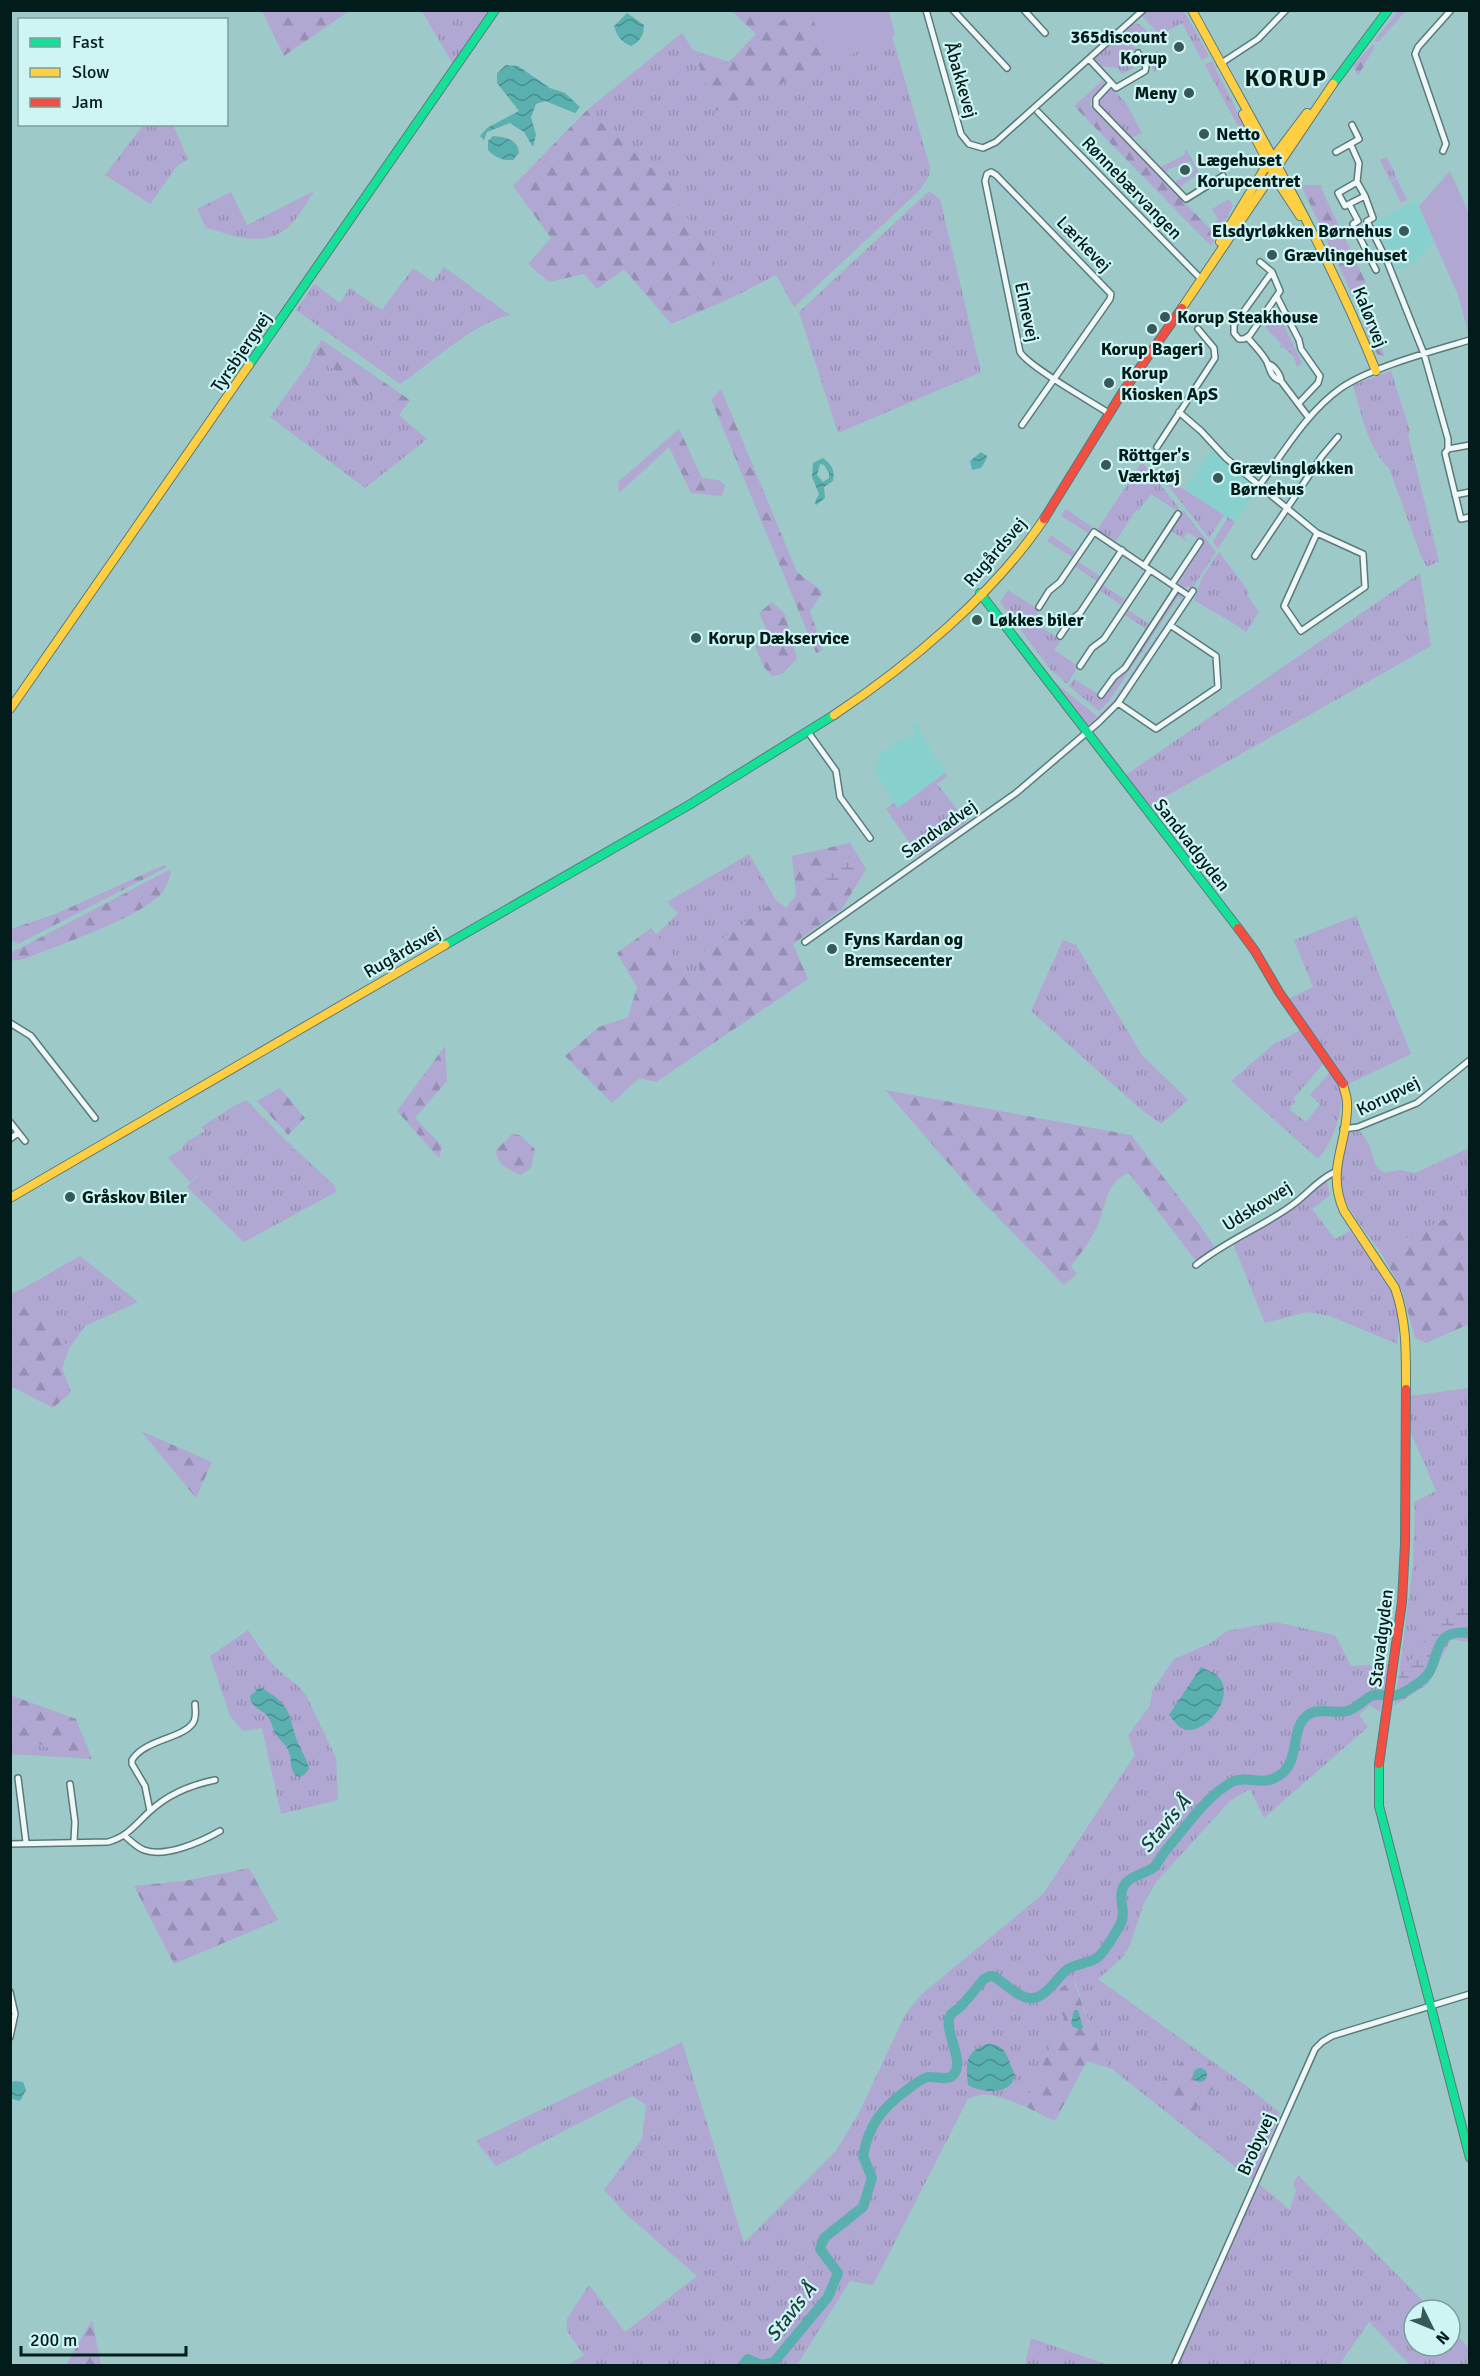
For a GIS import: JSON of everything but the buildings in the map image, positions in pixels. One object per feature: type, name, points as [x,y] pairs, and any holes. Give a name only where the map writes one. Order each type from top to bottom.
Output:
[{"type":"street","name":"Tyrsbjergvej","points":[[10,709],[495,10]]},
{"type":"street","name":"Åbakkevej","points":[[926,10],[961,134],[975,147],[983,148],[994,143],[1143,10]]},
{"type":"street","points":[[953,10],[1007,68]]},
{"type":"street","points":[[1024,10],[1045,33]]},
{"type":"street","name":"Kalørvej","points":[[1192,10],[1273,165],[1319,242],[1343,288],[1376,371]]},
{"type":"street","points":[[1220,64],[1258,39],[1286,10]]},
{"type":"street","name":"Rugårdsvej","points":[[1199,278],[1248,209],[1273,165],[1388,10]]},
{"type":"street","points":[[1443,152],[1446,144],[1415,54],[1418,47],[1451,10]]},
{"type":"street","points":[[1089,58],[1116,88],[1145,71],[1146,67],[1138,53]]},
{"type":"street","points":[[1112,83],[1096,99],[1096,106],[1186,199],[1224,176]]},
{"type":"street","name":"Rugårdsvej","points":[[10,1198],[684,808],[808,732],[887,678],[1007,567],[1031,537],[1312,106],[1330,87]]},
{"type":"street","name":"Rønnebærvangen","points":[[1038,112],[1199,278]]},
{"type":"street","points":[[1043,118],[1048,113]]},
{"type":"street","points":[[1336,152],[1359,140],[1352,125]]},
{"type":"street","points":[[1351,145],[1359,163],[1358,182],[1373,218],[1367,221],[1424,354],[1448,439],[1448,449]]},
{"type":"street","points":[[1233,231],[1239,216],[1273,165]]},
{"type":"street","name":"Kalørvej","points":[[1273,165],[1280,186],[1319,242]]},
{"type":"street","name":"Elmevej","points":[[988,173],[984,180],[1018,349],[1027,360],[1110,414]]},
{"type":"street","name":"Lærkevej","points":[[988,173],[995,174],[1111,294],[1054,378]]},
{"type":"street","points":[[1358,182],[1338,193],[1345,206],[1365,196]]},
{"type":"street","points":[[1248,209],[1272,184],[1280,186]]},
{"type":"street","points":[[1349,204],[1358,221],[1353,224],[1376,270]]},
{"type":"street","points":[[1371,260],[1383,254]]},
{"type":"street","points":[[1260,262],[1272,272],[1281,291],[1248,338],[1242,340],[1233,331],[1234,325],[1272,272]]},
{"type":"street","points":[[1277,297],[1299,340],[1301,349],[1320,376],[1318,383],[1299,403]]},
{"type":"street","points":[[1157,447],[1216,356],[1214,348],[1198,329]]},
{"type":"street","points":[[1248,338],[1268,364],[1272,365],[1309,418]]},
{"type":"street","points":[[1260,486],[1309,418],[1340,389],[1376,371],[1470,340]]},
{"type":"street","points":[[1022,425],[1054,378]]},
{"type":"street","points":[[1179,412],[1202,431],[1226,458],[1317,533],[1363,554],[1365,587],[1301,631],[1284,606],[1317,533]]},
{"type":"street","points":[[1255,556],[1322,456],[1338,437]]},
{"type":"street","points":[[1470,445],[1448,449],[1444,453],[1461,519],[1470,517]]},
{"type":"street","points":[[1455,495],[1470,492]]},
{"type":"street","points":[[1080,666],[1092,648],[1104,639],[1178,514]]},
{"type":"street","points":[[1038,607],[1049,591],[1060,582],[1093,533],[1175,586]]},
{"type":"street","points":[[1101,695],[1114,677],[1125,668],[1200,542]]},
{"type":"street","points":[[1060,636],[1071,620],[1080,613],[1122,550]]},
{"type":"street","name":"Sandvadvej","points":[[805,942],[1016,793],[1118,703],[1191,593],[1175,586]]},
{"type":"street","name":"Sandvadgyden","points":[[980,593],[1256,951],[1279,992],[1343,1083],[1347,1102],[1344,1129]]},
{"type":"street","points":[[1118,703],[1156,729],[1218,687],[1216,656],[1170,625]]},
{"type":"street","points":[[808,732],[837,771],[840,797],[870,838]]},
{"type":"street","points":[[10,1023],[31,1036],[95,1118]]},
{"type":"street","name":"Korupvej","points":[[1344,1129],[1358,1127],[1417,1103],[1470,1060]]},
{"type":"street","points":[[10,1122],[25,1141]]},
{"type":"street","name":"Stavadgyden","points":[[1344,1129],[1335,1172],[1336,1188],[1344,1212],[1388,1274],[1395,1288],[1406,1331],[1405,1544],[1402,1602],[1379,1756],[1380,1806],[1470,2158]]},
{"type":"street","points":[[10,1139],[18,1133]]},
{"type":"street","name":"Udskovvej","points":[[1196,1265],[1218,1248],[1290,1207],[1321,1178],[1335,1172]]},
{"type":"street","points":[[150,1811],[145,1786],[132,1760],[149,1745],[189,1727],[195,1717],[195,1704]]},
{"type":"street","points":[[18,1778],[26,1842]]},
{"type":"street","points":[[10,1844],[108,1842],[125,1836],[150,1811],[179,1791],[216,1780]]},
{"type":"street","points":[[70,1784],[75,1822],[74,1841]]},
{"type":"street","points":[[125,1836],[137,1847],[146,1851],[158,1851],[190,1846],[220,1831]]},
{"type":"street","points":[[10,1992],[15,2014],[10,2037]]},
{"type":"street","name":"Brobyvej","points":[[1174,2366],[1315,2049],[1332,2036],[1470,1994]]},
{"type":"shaded area","name":"Elsdyrløkken Børnehus","points":[[1416,200],[1434,242],[1416,262],[1397,270],[1375,221]]},
{"type":"shaded area","name":"Grævlingløkken Børnehus","points":[[1212,449],[1257,490],[1234,523],[1185,490]]},
{"type":"shaded area","points":[[915,722],[945,773],[898,808],[875,773],[880,753],[908,736],[910,738],[915,735],[912,724]]},
{"type":"green space","points":[[731,10],[744,11],[770,28],[797,11],[840,11],[880,42],[716,111],[693,50],[729,62],[756,34]]},
{"type":"green space","points":[[1149,10],[1184,11],[1209,56],[1202,60],[1182,23],[1160,35],[1142,16]]},
{"type":"green space","points":[[262,11],[349,11],[284,56]]},
{"type":"green space","points":[[422,11],[492,11],[454,66]]},
{"type":"green space","points":[[744,11],[797,11],[770,28]]},
{"type":"green space","points":[[809,11],[889,11],[895,35],[832,63]]},
{"type":"green space","points":[[1398,11],[1406,11],[1378,42],[1374,41]]},
{"type":"green space","points":[[1132,23],[1140,24],[1150,34],[1138,46],[1125,32]]},
{"type":"green space","points":[[682,33],[693,50],[716,111],[892,36],[930,167],[929,176],[920,190],[794,307],[776,275],[731,298],[669,184],[587,110]]},
{"type":"green space","points":[[1121,34],[1137,50],[1125,51],[1123,57],[1134,68],[1122,74],[1118,68],[1099,66],[1094,59]]},
{"type":"green space","points":[[1373,44],[1375,46],[1358,76],[1353,66]]},
{"type":"green space","points":[[1158,50],[1165,66],[1154,72],[1147,57]]},
{"type":"green space","points":[[1212,61],[1244,125],[1239,128],[1205,65]]},
{"type":"green space","points":[[1103,80],[1105,84],[1091,98],[1090,105],[1217,236],[1211,246],[1074,106]]},
{"type":"green space","points":[[1113,89],[1126,103],[1142,133],[1132,138],[1135,142],[1099,105],[1100,98]]},
{"type":"green space","points":[[587,110],[669,184],[731,298],[671,324],[624,269],[597,289],[584,274],[549,282],[528,264],[551,238],[513,186]]},
{"type":"green space","points":[[142,126],[173,126],[188,159],[177,166],[150,204],[105,175]]},
{"type":"green space","points":[[1139,146],[1142,149],[1146,148],[1153,161],[1161,167],[1184,155],[1186,149],[1199,173],[1178,188],[1171,180],[1175,182],[1195,170],[1190,161],[1169,169],[1166,173],[1167,177]]},
{"type":"green space","points":[[1387,157],[1397,178],[1390,181],[1380,160]]},
{"type":"green space","points":[[1450,171],[1469,214],[1469,336],[1458,295],[1419,206]]},
{"type":"green space","points":[[1397,179],[1407,200],[1401,203],[1391,182]]},
{"type":"green space","points":[[1301,185],[1322,185],[1321,188],[1368,287],[1363,295],[1385,357],[1377,354]]},
{"type":"green space","points":[[314,191],[291,224],[283,231],[262,239],[233,236],[206,228],[197,209],[231,192],[247,225]]},
{"type":"green space","points":[[929,191],[940,199],[981,372],[838,433],[799,312]]},
{"type":"green space","points":[[1229,199],[1233,206],[1217,236],[1210,229],[1218,219],[1212,209]]},
{"type":"green space","points":[[444,267],[510,315],[481,326],[400,384],[296,310],[314,284],[340,303],[350,288],[382,310],[413,268],[433,282]]},
{"type":"green space","points":[[1275,312],[1281,319],[1302,363],[1297,367],[1294,357],[1284,347],[1279,348],[1282,344],[1265,327]]},
{"type":"green space","points":[[322,340],[410,400],[399,415],[312,354]]},
{"type":"green space","points":[[312,354],[399,415],[427,439],[365,488],[270,417],[310,362]]},
{"type":"green space","points":[[1391,371],[1410,431],[1408,435],[1439,561],[1427,567],[1389,468],[1370,441],[1353,385]]},
{"type":"green space","points":[[721,389],[797,572],[823,592],[810,611],[823,650],[816,653],[711,399]]},
{"type":"green space","points":[[679,429],[702,478],[719,480],[725,485],[722,496],[691,493],[669,447],[619,493],[618,482]]},
{"type":"green space","points":[[1142,462],[1179,508],[1177,511],[1151,494],[1138,511],[1136,510],[1115,542],[1097,530]]},
{"type":"green space","points":[[1169,480],[1224,515],[1209,538],[1167,484]]},
{"type":"green space","points":[[1066,509],[1092,527],[1088,533],[1061,516]]},
{"type":"green space","points":[[1183,510],[1216,552],[1192,589],[1188,586],[1184,588],[1176,582],[1203,542],[1188,532],[1184,537],[1188,542],[1170,530]]},
{"type":"green space","points":[[1228,517],[1235,522],[1218,549],[1213,542]]},
{"type":"green space","points":[[1051,535],[1075,552],[1072,557],[1047,541]]},
{"type":"green space","points":[[1219,552],[1249,592],[1247,595],[1259,612],[1246,632],[1194,600],[1202,578]]},
{"type":"green space","points":[[1077,561],[1100,576],[1097,581],[1074,566]]},
{"type":"green space","points":[[1420,573],[1431,646],[1149,806],[1124,776]]},
{"type":"green space","points":[[1103,585],[1125,600],[1121,605],[1099,590]]},
{"type":"green space","points":[[1008,590],[1039,610],[1032,621],[1061,640],[1054,650],[1075,664],[1077,668],[1067,684],[1050,669],[1000,602]]},
{"type":"green space","points":[[1177,593],[1182,596],[1181,599],[1177,597],[1109,701],[1099,711],[1069,686],[1074,679],[1103,697],[1115,679],[1119,679]]},
{"type":"green space","points":[[1183,597],[1116,700],[1092,723],[1114,700]]},
{"type":"green space","points":[[772,602],[785,614],[797,659],[782,674],[772,676],[764,667],[755,646],[769,635],[759,613]]},
{"type":"green space","points":[[1127,609],[1149,624],[1146,629],[1124,614]]},
{"type":"green space","points":[[1048,677],[1097,716],[1092,723],[1083,725]]},
{"type":"green space","points":[[945,773],[947,776],[937,784],[967,822],[919,856],[886,809],[894,803],[898,808]]},
{"type":"green space","points":[[850,843],[866,869],[842,909],[793,944],[808,979],[656,1082],[639,1078],[612,1103],[565,1056],[599,1027],[628,1017],[637,987],[617,953],[651,928],[682,967],[685,979],[701,984],[698,957],[776,900],[786,908],[796,895],[792,856]]},
{"type":"green space","points":[[749,854],[776,900],[698,957],[701,984],[685,979],[682,967],[656,935],[678,913],[667,902]]},
{"type":"green space","points":[[850,858],[859,861],[861,868],[854,881],[834,887],[823,885],[820,877],[828,865],[835,860]]},
{"type":"green space","points":[[164,865],[167,867],[18,944],[11,939],[11,929],[58,913]]},
{"type":"green space","points":[[169,870],[171,872],[161,894],[132,914],[24,959],[11,961],[11,953]]},
{"type":"green space","points":[[1356,916],[1411,1054],[1348,1084],[1288,999],[1313,987],[1294,940]]},
{"type":"green space","points":[[1063,940],[1076,945],[1142,1055],[1188,1100],[1161,1124],[1137,1106],[1031,1011]]},
{"type":"green space","points":[[1300,1030],[1323,1064],[1293,1099],[1296,1102],[1290,1110],[1306,1122],[1320,1104],[1310,1095],[1330,1072],[1341,1093],[1337,1123],[1318,1159],[1231,1081],[1276,1042]]},
{"type":"green space","points":[[445,1046],[447,1081],[415,1118],[442,1146],[439,1158],[397,1111]]},
{"type":"green space","points":[[280,1088],[305,1118],[288,1135],[257,1101]]},
{"type":"green space","points":[[885,1090],[1131,1135],[1214,1246],[1196,1261],[1129,1173],[1116,1181],[1112,1187],[1093,1234],[1071,1266],[1077,1274],[1064,1285],[975,1194]]},
{"type":"green space","points":[[246,1100],[296,1150],[284,1147],[234,1106]]},
{"type":"green space","points":[[234,1106],[284,1147],[296,1150],[335,1186],[336,1192],[244,1242],[187,1187],[201,1172],[182,1149],[186,1142],[205,1131],[201,1127]]},
{"type":"green space","points":[[1360,1131],[1376,1165],[1384,1173],[1400,1170],[1415,1173],[1469,1148],[1469,1207],[1380,1251],[1351,1210],[1340,1183],[1341,1151],[1347,1133]]},
{"type":"green space","points":[[512,1134],[520,1135],[535,1149],[531,1168],[521,1175],[504,1166],[497,1155],[496,1150]]},
{"type":"green space","points":[[182,1149],[201,1172],[190,1182],[168,1158]]},
{"type":"green space","points":[[1326,1179],[1330,1195],[1312,1209],[1335,1239],[1350,1231],[1387,1281],[1398,1316],[1397,1344],[1330,1316],[1307,1312],[1265,1323],[1232,1241],[1284,1215]]},
{"type":"green space","points":[[1469,1207],[1469,1324],[1426,1343],[1415,1338],[1402,1290],[1380,1251]]},
{"type":"green space","points":[[80,1256],[138,1302],[85,1326],[69,1349],[24,1288]]},
{"type":"green space","points":[[24,1288],[69,1349],[62,1368],[71,1392],[53,1408],[11,1386],[11,1294]]},
{"type":"green space","points":[[1469,1388],[1469,1595],[1464,1595],[1399,1675],[1413,1565],[1415,1510],[1413,1503],[1436,1491],[1408,1426],[1409,1396]]},
{"type":"green space","points":[[141,1431],[212,1462],[196,1498]]},
{"type":"green space","points":[[1464,1595],[1469,1595],[1469,1642],[1451,1639],[1428,1684],[1394,1706],[1399,1675]]},
{"type":"green space","points":[[1275,1622],[1335,1635],[1351,1666],[1389,1664],[1380,1712],[1370,1705],[1359,1715],[1368,1727],[1264,1818],[1250,1789],[1230,1801],[1157,1881],[1144,1903],[1130,1945],[1122,1958],[1098,1979],[1248,2087],[1280,2113],[1253,2181],[1112,2069],[1099,2050],[1074,1979],[1064,2017],[1024,2106],[989,2095],[968,2099],[873,2285],[850,2281],[797,2365],[568,2365],[584,2355],[567,2331],[567,2319],[589,2285],[625,2332],[697,2276],[627,2215],[604,2190],[642,2139],[646,2105],[632,2096],[496,2166],[476,2141],[682,2042],[744,2243],[835,2152],[859,2113],[906,2013],[922,1994],[1043,1894],[1135,1755],[1128,1735],[1150,1706],[1152,1691],[1174,1659],[1211,1643],[1227,1631]]},
{"type":"green space","points":[[248,1630],[271,1662],[306,1695],[336,1758],[338,1800],[281,1814],[262,1728],[243,1731],[230,1716],[210,1656]]},
{"type":"green space","points":[[10,1695],[76,1719],[92,1759],[61,1757],[48,1747],[11,1736]]},
{"type":"green space","points":[[10,1736],[48,1747],[61,1757],[11,1754]]},
{"type":"green space","points":[[249,1868],[278,1920],[174,1964],[134,1886],[184,1881]]},
{"type":"green space","points":[[1073,1979],[1099,2050],[1112,2069],[1087,2061],[1055,2121],[1024,2106],[1064,2018],[1054,1998],[1061,1988]]},
{"type":"green space","points":[[1192,2052],[1224,2075],[1190,2116],[1183,2114],[1151,2092]]},
{"type":"green space","points":[[1298,2175],[1420,2298],[1402,2298],[1402,2357],[1369,2322],[1339,2365],[1178,2365],[1258,2183],[1290,2210],[1296,2190],[1293,2184]]},
{"type":"green space","points":[[92,2320],[101,2365],[66,2365]]},
{"type":"green space","points":[[1031,2338],[1108,2365],[1025,2365]]},
{"type":"green space","points":[[1462,2341],[1469,2348],[1469,2365],[1410,2365],[1403,2358],[1462,2358]]},
{"type":"water","points":[[627,13],[644,25],[641,38],[631,46],[620,38],[614,26]]},
{"type":"water","points":[[506,65],[518,66],[550,88],[565,93],[580,107],[575,113],[545,101],[536,104],[531,117],[536,135],[533,147],[524,132],[510,123],[487,132],[484,140],[480,136],[487,128],[519,111],[497,83],[497,73]]},
{"type":"water","points":[[493,136],[506,138],[516,145],[519,153],[513,160],[499,158],[488,150],[488,141]]},
{"type":"water","points":[[981,452],[987,456],[986,460],[981,468],[972,470],[970,461]]},
{"type":"water","points":[[823,458],[831,465],[834,474],[833,481],[824,487],[825,498],[816,505],[819,494],[812,477],[813,463]],"holes":[[[820,464],[824,465],[829,478],[823,482],[817,475]]]},
{"type":"water","points":[[1201,1667],[1214,1673],[1220,1679],[1224,1695],[1210,1720],[1203,1726],[1187,1730],[1169,1715]]},
{"type":"water","points":[[259,1688],[278,1699],[287,1710],[308,1765],[309,1769],[304,1775],[299,1777],[293,1772],[288,1749],[275,1733],[268,1716],[255,1707],[251,1701],[250,1696]]},
{"type":"water","points":[[1074,2010],[1078,2010],[1083,2028],[1073,2027],[1071,2023]]},
{"type":"water","points":[[987,2044],[1003,2050],[1015,2075],[1013,2082],[1002,2090],[980,2090],[968,2085],[967,2065],[970,2055],[979,2047]]},
{"type":"water","points":[[1200,2068],[1205,2070],[1207,2075],[1205,2080],[1200,2082],[1195,2080],[1193,2075],[1195,2070]]},
{"type":"water","points":[[23,2082],[26,2090],[20,2101],[11,2099],[11,2083]]},
{"type":"waterway","name":"Stavis Å","points":[[742,2366],[748,2359],[762,2365],[774,2362],[828,2297],[838,2273],[820,2249],[824,2238],[863,2207],[872,2178],[863,2156],[873,2126],[891,2103],[920,2081],[928,2077],[949,2078],[954,2074],[957,2061],[949,2029],[950,2016],[984,1979],[990,1976],[995,1977],[1021,1996],[1036,1997],[1046,1991],[1068,1969],[1098,1957],[1108,1946],[1123,1918],[1121,1894],[1125,1884],[1155,1866],[1189,1822],[1222,1788],[1238,1780],[1261,1781],[1280,1775],[1291,1761],[1297,1734],[1304,1718],[1320,1711],[1347,1711],[1371,1696],[1394,1696],[1403,1693],[1428,1674],[1441,1642],[1447,1636],[1456,1633],[1470,1633]]},
{"type":"traffic: fast","points":[[249,365],[495,10]]},
{"type":"traffic: fast","points":[[1333,84],[1388,10]]},
{"type":"traffic: fast","points":[[980,593],[1238,928]]},
{"type":"traffic: fast","points":[[445,945],[689,805],[834,715]]},
{"type":"traffic: fast","points":[[1379,1764],[1379,1806],[1470,2158]]},
{"type":"traffic: slow","points":[[1192,10],[1313,233],[1376,371]]},
{"type":"traffic: slow","points":[[1182,308],[1333,84]]},
{"type":"traffic: slow","points":[[1220,242],[1263,171],[1307,113]]},
{"type":"traffic: slow","points":[[1243,114],[1279,184],[1300,216]]},
{"type":"traffic: slow","points":[[10,709],[249,365]]},
{"type":"traffic: slow","points":[[834,715],[920,651],[975,601],[1024,547],[1044,519]]},
{"type":"traffic: slow","points":[[10,1198],[445,945]]},
{"type":"traffic: slow","points":[[1343,1084],[1347,1100],[1347,1117],[1337,1168],[1339,1196],[1344,1211],[1395,1288],[1404,1326],[1406,1389]]},
{"type":"traffic: jam","points":[[1044,519],[1122,393],[1182,308]]},
{"type":"traffic: jam","points":[[1238,928],[1343,1084]]},
{"type":"traffic: jam","points":[[1379,1764],[1402,1602],[1405,1544],[1406,1389]]},
{"type":"place","name":"365discount Korup","points":[[1179,47]]},
{"type":"place","name":"Meny","points":[[1189,93]]},
{"type":"place","name":"Netto","points":[[1204,134]]},
{"type":"place","name":"Lægehuset Korupcentret","points":[[1185,170]]},
{"type":"place","name":"Elsdyrløkken Børnehus","points":[[1404,231]]},
{"type":"place","name":"Grævlingehuset","points":[[1272,255]]},
{"type":"place","name":"Korup Steakhouse","points":[[1165,317]]},
{"type":"place","name":"Korup Bageri","points":[[1152,329]]},
{"type":"place","name":"Korup Kiosken ApS","points":[[1109,383]]},
{"type":"place","name":"Röttger's Værktøj","points":[[1106,465]]},
{"type":"place","name":"Grævlingløkken Børnehus","points":[[1218,478]]},
{"type":"place","name":"Løkkes biler","points":[[977,620]]},
{"type":"place","name":"Korup Dækservice","points":[[696,638]]},
{"type":"place","name":"Fyns Kardan og Bremsecenter","points":[[832,949]]},
{"type":"place","name":"Gråskov Biler","points":[[70,1197]]},
{"type":"district","name":"KORUP","points":[[1286,78]]}]
